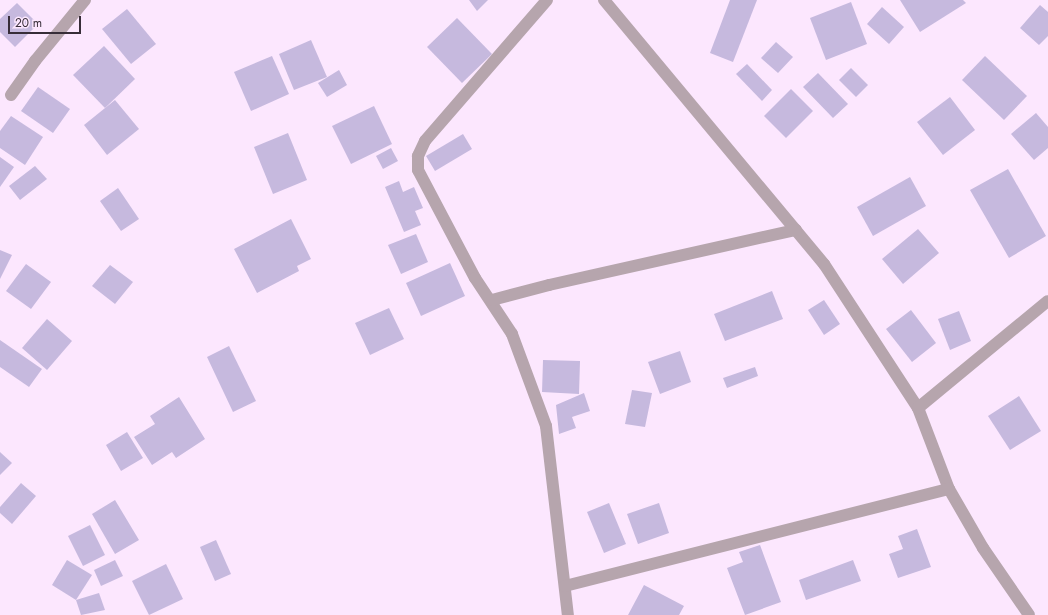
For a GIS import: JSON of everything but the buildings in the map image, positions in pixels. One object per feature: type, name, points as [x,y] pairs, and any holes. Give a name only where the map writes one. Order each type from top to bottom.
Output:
[{"type":"street","points":[[11,94],[34,61],[85,0]]},
{"type":"street","points":[[547,0],[425,141],[418,156],[418,170],[475,278],[492,300],[512,334],[546,426],[568,615]]},
{"type":"street","points":[[604,0],[824,264],[918,408],[950,489],[983,548],[1029,615]]},
{"type":"street","points":[[492,300],[549,285],[796,230]]},
{"type":"street","points":[[918,408],[1048,301]]},
{"type":"street","points":[[565,586],[950,489]]}]
